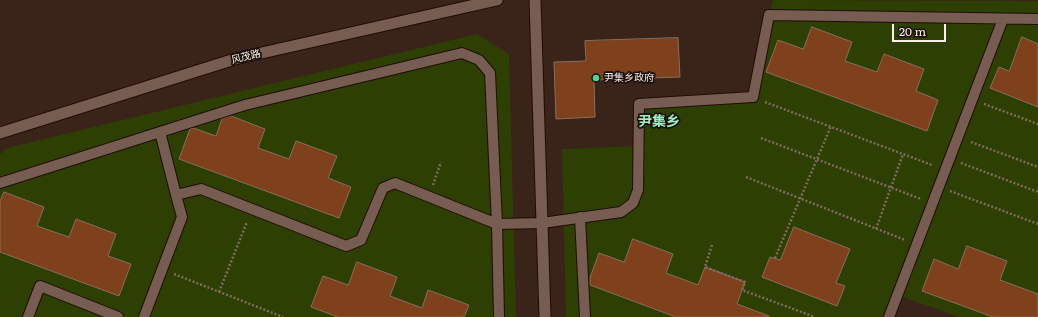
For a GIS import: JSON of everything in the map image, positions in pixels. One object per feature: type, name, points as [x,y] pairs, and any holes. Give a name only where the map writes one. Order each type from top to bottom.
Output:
[{"type":"street","name":"风茂路","points":[[0,133],[235,59],[497,0]]},
{"type":"street","points":[[535,0],[545,317]]},
{"type":"lane","points":[[176,196],[201,189],[346,246],[361,240],[383,188],[395,183],[498,224],[542,223],[621,212],[633,202],[638,190],[639,104],[753,97],[769,15],[1038,19]]},
{"type":"lane","points":[[889,317],[1003,19]]},
{"type":"lane","points":[[0,183],[245,105],[462,54],[479,60],[490,73],[498,224],[499,317]]},
{"type":"lane","points":[[144,317],[182,217],[160,132]]},
{"type":"lane","points":[[580,218],[585,317]]},
{"type":"lane","points":[[28,317],[40,286],[118,317]]},
{"type":"path","points":[[753,97],[945,170]]},
{"type":"path","points":[[972,99],[1038,124]]},
{"type":"path","points":[[775,258],[831,126]]},
{"type":"path","points":[[958,137],[1038,168]]},
{"type":"path","points":[[760,138],[932,204]]},
{"type":"path","points":[[876,229],[903,154]]},
{"type":"path","points":[[950,158],[1038,192]]},
{"type":"path","points":[[429,197],[441,162]]},
{"type":"path","points":[[746,177],[916,245]]},
{"type":"path","points":[[939,186],[1038,224]]},
{"type":"path","points":[[219,292],[252,209]]},
{"type":"path","points":[[712,245],[704,267],[745,282],[742,290],[815,317]]},
{"type":"path","points":[[162,270],[283,317]]},
{"type":"green space","points":[[773,0],[1038,1],[1038,317],[960,317],[897,295],[889,317],[566,317],[562,149],[638,146],[639,104],[753,97]]},
{"type":"green space","points":[[477,34],[509,54],[516,317],[0,317],[0,154],[7,148]]},
{"type":"building","points":[[812,27],[852,42],[845,61],[877,72],[884,54],[924,69],[916,91],[938,100],[927,131],[766,72],[778,40],[803,49]]},
{"type":"building","points":[[1022,37],[1038,44],[1038,107],[990,88],[999,67],[1009,71]]},
{"type":"building","name":"尹集乡政府","points":[[678,38],[680,77],[594,80],[595,117],[556,119],[554,62],[586,61],[585,41]]},
{"type":"building","points":[[231,116],[265,129],[258,148],[289,159],[296,141],[337,156],[328,178],[351,187],[339,218],[179,159],[190,129],[193,128],[216,136],[222,119]]},
{"type":"building","points":[[4,192],[44,207],[37,226],[69,237],[76,219],[116,234],[108,256],[131,264],[119,296],[0,252],[0,202]]},
{"type":"building","points":[[794,227],[850,249],[836,283],[845,286],[837,306],[762,277],[770,257],[780,260]]},
{"type":"building","points":[[633,239],[673,254],[666,273],[698,285],[705,267],[745,282],[737,304],[769,317],[676,317],[590,285],[590,278],[599,253],[624,262]]},
{"type":"building","points":[[967,246],[1007,261],[1000,280],[1038,294],[1038,317],[993,317],[922,291],[934,259],[958,269]]},
{"type":"building","points":[[357,262],[397,277],[390,296],[422,308],[428,290],[469,305],[464,317],[338,317],[311,307],[323,276],[348,285]]},
{"type":"place","name":"尹集乡政府","points":[[596,78]]},
{"type":"district","name":"尹集乡","points":[[659,122]]}]
